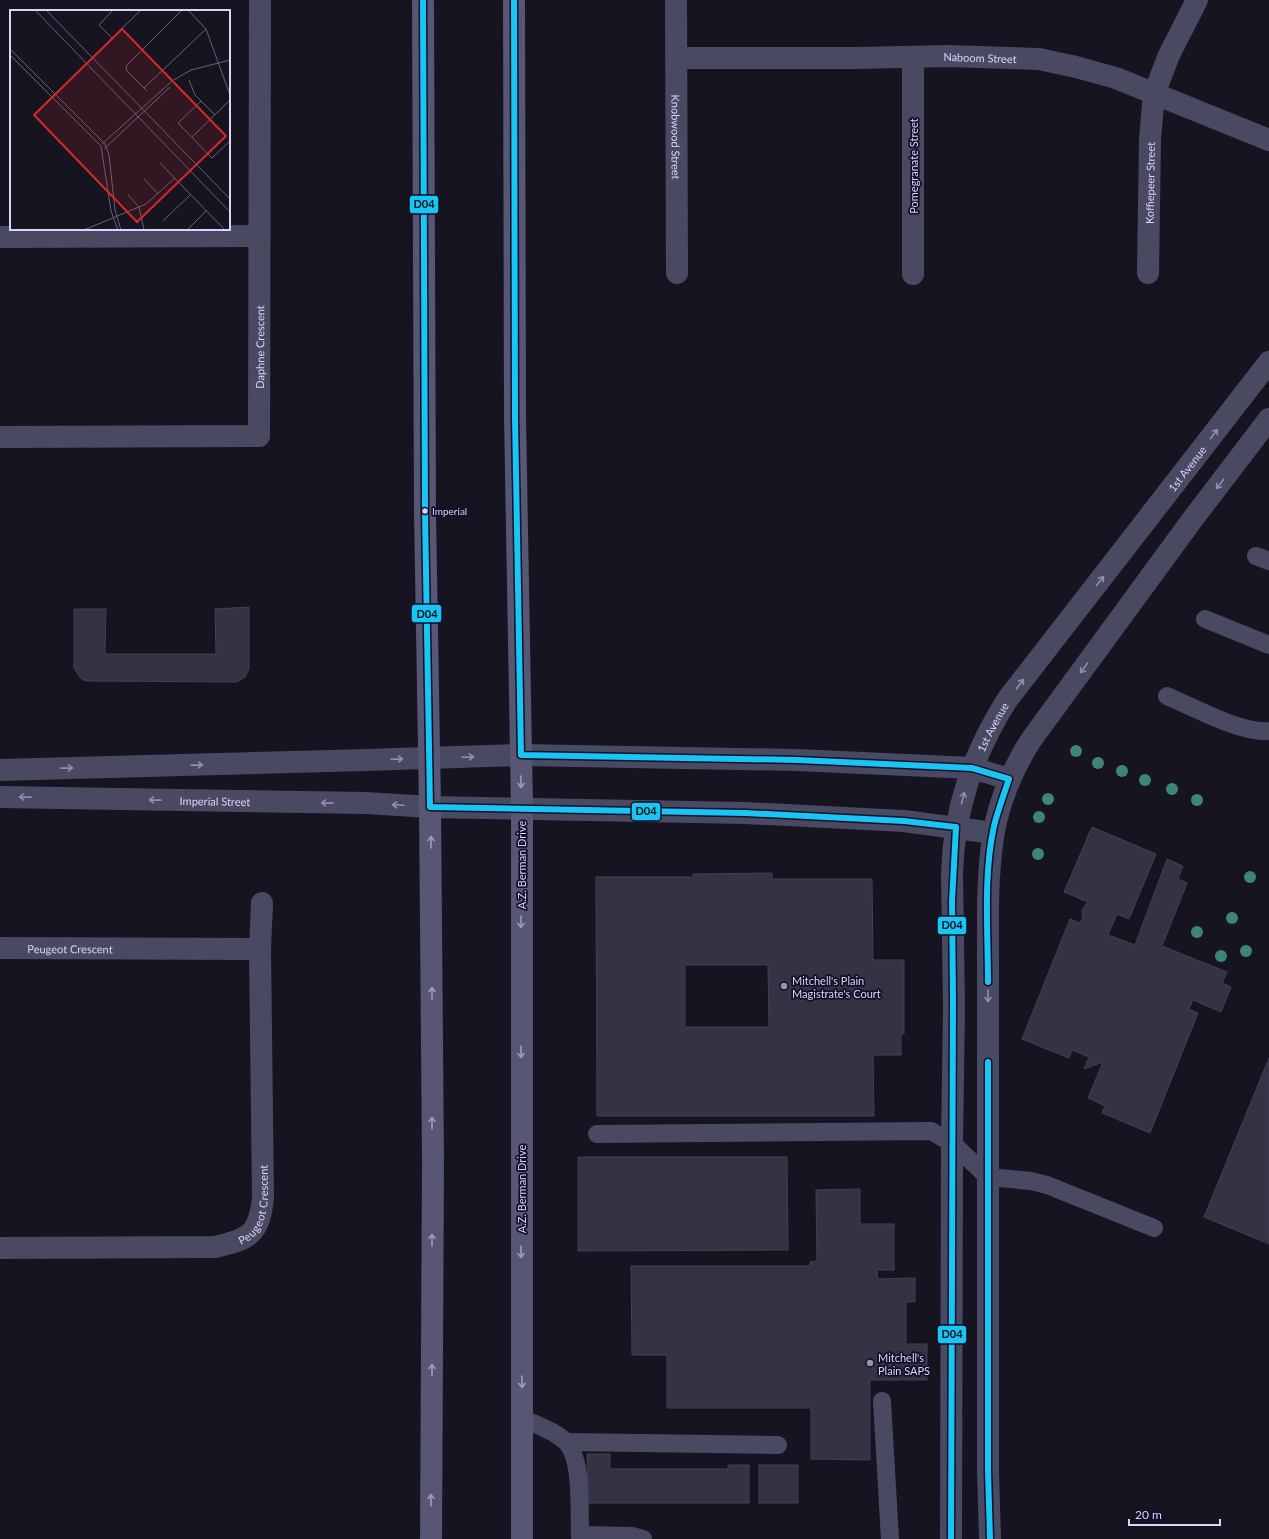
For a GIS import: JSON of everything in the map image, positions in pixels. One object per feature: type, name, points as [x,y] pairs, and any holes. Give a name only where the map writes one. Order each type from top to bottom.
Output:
[{"type":"main road","points":[[423,0],[425,513],[430,807],[433,1154],[431,1539]]},
{"type":"main road","name":"A.Z. Berman Drive","points":[[514,0],[515,417],[522,809],[522,1539]]},
{"type":"street","name":"Daphne Crescent","points":[[0,437],[259,436],[258,236],[260,0]]},
{"type":"street","name":"Knobwood Street","points":[[676,0],[677,273]]},
{"type":"street","name":"Koffiepeer Street","points":[[1148,273],[1150,139],[1154,94],[1169,55],[1197,0]]},
{"type":"street","name":"Naboom Street","points":[[677,58],[913,58],[948,56],[1039,59],[1116,78],[1269,140]]},
{"type":"street","name":"Pomegranate Street","points":[[913,58],[913,274]]},
{"type":"street","points":[[0,237],[258,236]]},
{"type":"street","name":"1st Avenue","points":[[950,1539],[954,1008],[952,873],[959,810],[980,747],[1007,700],[1269,362]]},
{"type":"street","points":[[990,1539],[988,1471],[989,873],[993,833],[998,811],[1009,779],[1023,752],[1042,723],[1192,520],[1269,420]]},
{"type":"street","points":[[0,770],[521,755],[797,760],[972,768],[1009,779]]},
{"type":"street","name":"Imperial Street","points":[[0,797],[366,803],[430,807],[745,813],[904,821],[993,833]]},
{"type":"street","name":"Peugeot Crescent","points":[[0,1248],[215,1247],[237,1242],[248,1236],[256,1227],[261,1212],[263,1198],[260,949],[262,903]]},
{"type":"street","name":"Peugeot Crescent","points":[[0,948],[260,949]]},
{"type":"lane","points":[[1205,619],[1269,645]]},
{"type":"lane","points":[[1167,696],[1242,728],[1260,732],[1269,732]]},
{"type":"lane","points":[[597,1134],[931,1131],[952,1142],[988,1177],[1031,1181],[1047,1185],[1154,1228]]},
{"type":"lane","points":[[882,1401],[890,1539]]},
{"type":"lane","points":[[522,1418],[554,1434],[566,1442],[572,1450],[577,1466],[580,1537],[632,1536],[643,1539]]},
{"type":"lane","points":[[566,1442],[778,1445]]},
{"type":"building","points":[[249,607],[249,669],[245,677],[237,682],[89,681],[83,680],[74,668],[74,609],[106,609],[105,654],[216,654],[215,609]]},
{"type":"building","points":[[1092,827],[1156,854],[1129,919],[1117,914],[1108,935],[1135,945],[1167,859],[1183,866],[1178,879],[1187,883],[1162,946],[1227,972],[1222,983],[1231,987],[1221,1012],[1193,1000],[1189,1009],[1198,1013],[1150,1133],[1102,1113],[1105,1106],[1088,1098],[1103,1062],[1084,1069],[1089,1057],[1072,1050],[1069,1058],[1022,1039],[1070,919],[1080,923],[1083,919],[1082,910],[1088,902],[1064,892]]},
{"type":"building","points":[[772,873],[772,879],[872,879],[873,960],[904,960],[904,1034],[901,1034],[901,1055],[873,1055],[874,1116],[597,1116],[596,877],[694,877],[693,874]],"holes":[[[685,965],[768,965],[769,1027],[685,1027]]]},
{"type":"building","points":[[1269,1058],[1269,1244],[1204,1217]]},
{"type":"building","points":[[578,1157],[787,1157],[788,1250],[578,1251]]},
{"type":"building","points":[[860,1189],[860,1224],[894,1224],[894,1270],[877,1270],[878,1279],[915,1278],[915,1302],[906,1302],[906,1344],[927,1344],[927,1380],[870,1380],[870,1460],[811,1459],[811,1408],[667,1408],[667,1355],[632,1355],[631,1266],[810,1266],[810,1262],[817,1261],[816,1190]]},
{"type":"building","points":[[587,1454],[610,1454],[610,1469],[728,1469],[728,1465],[749,1465],[749,1503],[588,1503]]},
{"type":"building","points":[[759,1465],[798,1465],[798,1503],[759,1503]]},
{"type":"transit line","name":"D04","points":[[423,0],[425,513],[430,807],[745,813],[904,821],[956,827],[952,901],[951,1539]]},
{"type":"transit line","name":"D04","points":[[514,0],[515,417],[521,755],[797,760],[972,768],[1009,779],[994,826],[988,864],[988,982]]},
{"type":"transit line","name":"D04","points":[[988,1062],[988,1471],[990,1539]]},
{"type":"place","name":"Imperial","points":[[425,511]]},
{"type":"place","name":"Mitchell's Plain Magistrate's Court","points":[[784,986]]},
{"type":"place","name":"Mitchell's Plain SAPS","points":[[870,1363]]}]
